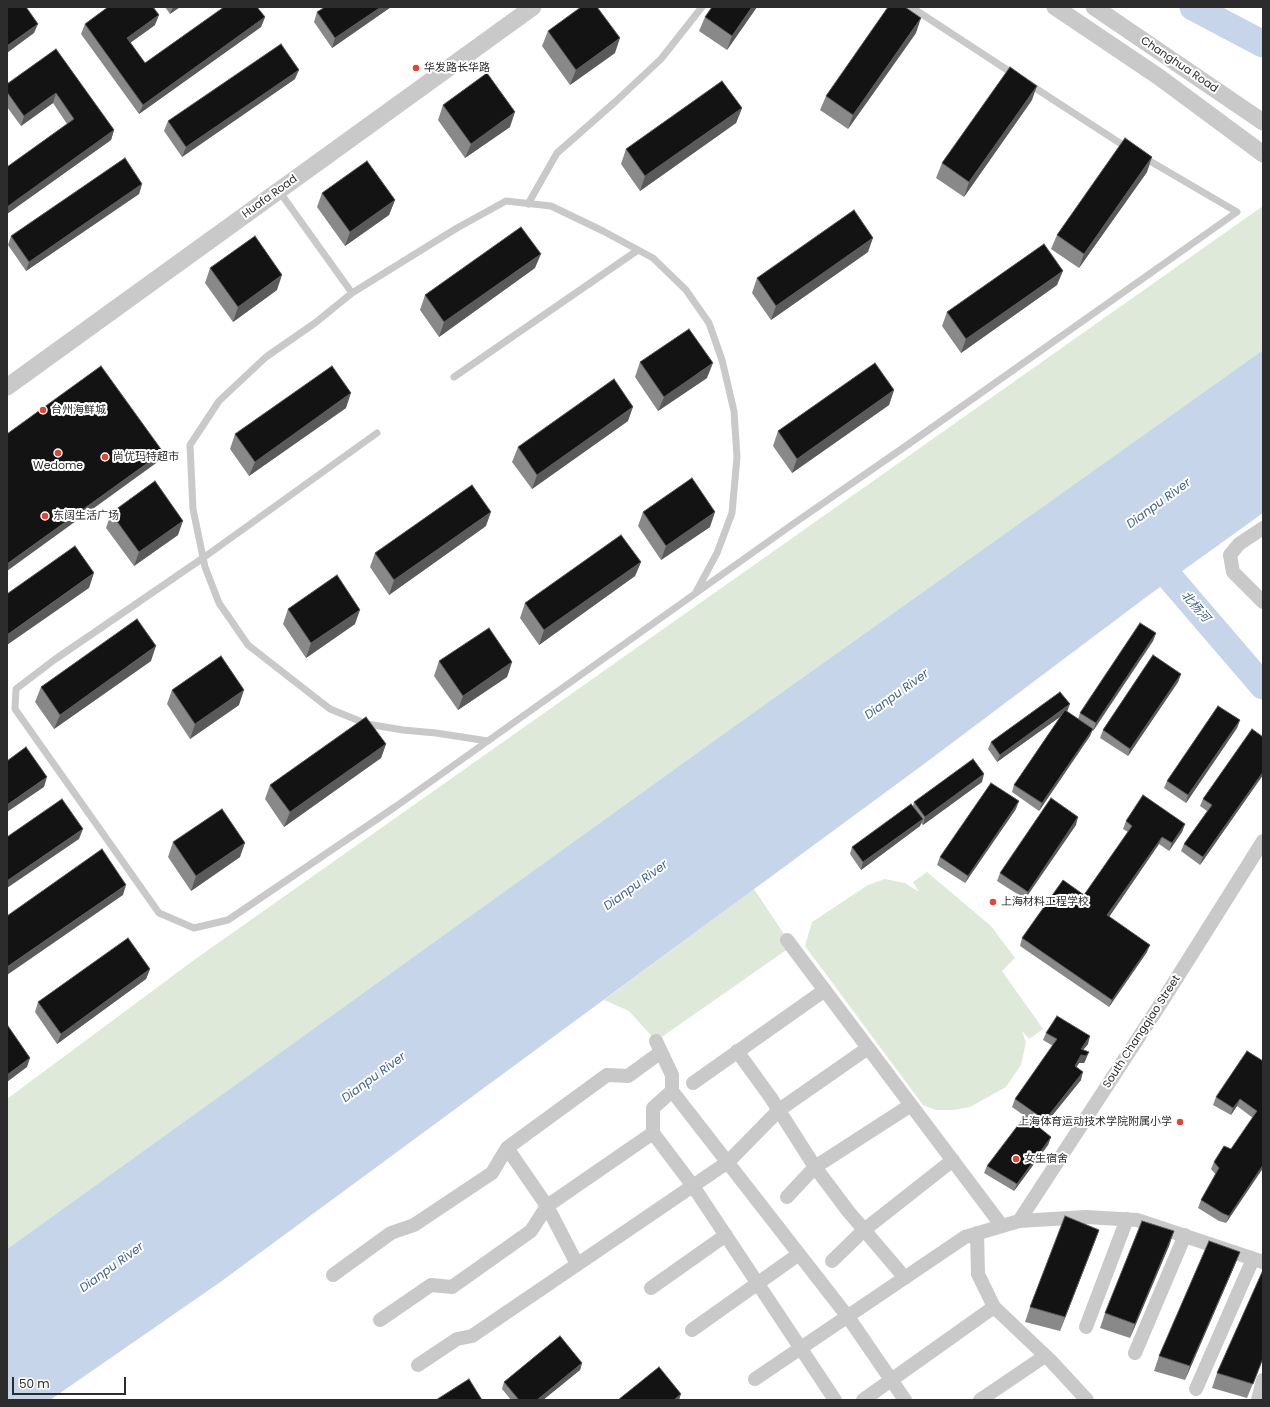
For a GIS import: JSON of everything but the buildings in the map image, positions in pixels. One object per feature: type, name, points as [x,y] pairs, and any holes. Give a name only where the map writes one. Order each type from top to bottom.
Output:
[{"type":"street","name":"Huafa Road","points":[[7,387],[533,7]]},
{"type":"street","name":"Changhua Road","points":[[1055,7],[1159,77],[1263,154]]},
{"type":"street","name":"Changhua Road","points":[[1094,7],[1263,122]]},
{"type":"street","name":"Changhua Road","points":[[1159,77],[1214,104],[1263,140]]},
{"type":"street","points":[[1263,528],[1239,544],[1230,555],[1233,572],[1263,602]]},
{"type":"street","name":"South Changqiao Street","points":[[1019,1222],[1163,1000],[1263,841]]},
{"type":"street","points":[[787,940],[1002,1226]]},
{"type":"street","points":[[693,1083],[824,990]]},
{"type":"street","points":[[333,1275],[391,1234],[414,1225],[492,1173],[507,1148],[607,1075],[628,1076],[658,1046],[672,1075],[672,1091],[848,1317],[905,1400]]},
{"type":"street","points":[[418,1365],[457,1339],[472,1336],[728,1162],[778,1110],[868,1048]]},
{"type":"street","points":[[737,1051],[815,1167],[848,1212],[905,1278]]},
{"type":"street","points":[[672,1091],[653,1108],[653,1133],[693,1186],[835,1400]]},
{"type":"street","points":[[787,1197],[815,1167],[911,1105]]},
{"type":"street","points":[[380,1320],[432,1285],[452,1287],[531,1231],[547,1206],[653,1133]]},
{"type":"street","points":[[507,1148],[547,1206],[577,1264]]},
{"type":"street","points":[[832,1261],[864,1230],[952,1160]]},
{"type":"street","points":[[755,1379],[965,1237],[1019,1222],[1086,1217],[1137,1220],[1258,1260],[1196,1389]]},
{"type":"street","points":[[1086,1327],[1127,1219]]},
{"type":"street","points":[[977,1233],[978,1274],[994,1307],[1045,1356],[1085,1400]]},
{"type":"street","points":[[650,1288],[726,1235]]},
{"type":"street","points":[[1135,1353],[1185,1235]]},
{"type":"street","points":[[692,1330],[799,1254]]},
{"type":"street","points":[[862,1400],[994,1307]]},
{"type":"street","points":[[980,1400],[1045,1356]]},
{"type":"street","points":[[1258,1400],[1263,1380]]},
{"type":"lane","points":[[528,204],[557,153],[661,59],[702,7]]},
{"type":"lane","points":[[377,433],[203,558],[54,660],[16,689],[15,709],[159,913],[194,928],[228,920],[395,807],[793,524],[1237,212],[1129,149],[911,7]]},
{"type":"lane","points":[[278,191],[352,294]]},
{"type":"lane","points":[[488,741],[367,724],[330,709],[248,645],[219,603],[205,567],[193,509],[190,445],[219,401],[266,357],[315,323],[352,294],[457,228],[506,201],[551,206],[653,258],[686,290],[709,323],[722,360],[734,411],[737,456],[732,513],[717,553],[695,594]]},
{"type":"lane","points":[[454,377],[638,250]]},
{"type":"green space","points":[[1263,206],[1263,350],[736,725],[7,1249],[7,1099],[194,960]]},
{"type":"green space","points":[[927,872],[991,926],[1015,958],[1002,971],[1043,1029],[1029,1039],[1022,1031],[1026,1042],[1021,1065],[1006,1087],[970,1107],[953,1110],[936,1110],[923,1105],[805,946],[812,922],[868,885],[885,879],[905,883],[919,892],[913,882]]},
{"type":"green space","points":[[754,889],[792,946],[656,1041],[629,1011],[604,1000]]},
{"type":"water","name":"Dianpu River","points":[[1263,350],[1263,513],[1149,595],[924,764],[219,1283],[50,1400],[7,1400],[7,1249],[736,725]]},
{"type":"waterway","points":[[1193,7],[1263,44]]},
{"type":"waterway","name":"北杨河","points":[[1147,551],[1263,686]]},
{"type":"place","name":"华发路长华路","points":[[416,68]]},
{"type":"place","name":"台州海鲜城","points":[[43,410]]},
{"type":"place","name":"Wedome","points":[[58,453]]},
{"type":"place","name":"尚优玛特超市","points":[[105,457]]},
{"type":"place","name":"东阔生活广场","points":[[45,516]]},
{"type":"place","name":"上海材料工程学校","points":[[993,902]]},
{"type":"place","name":"上海体育运动技术学院附属小学","points":[[1180,1122]]},
{"type":"place","name":"女生宿舍","points":[[1016,1159]]}]
